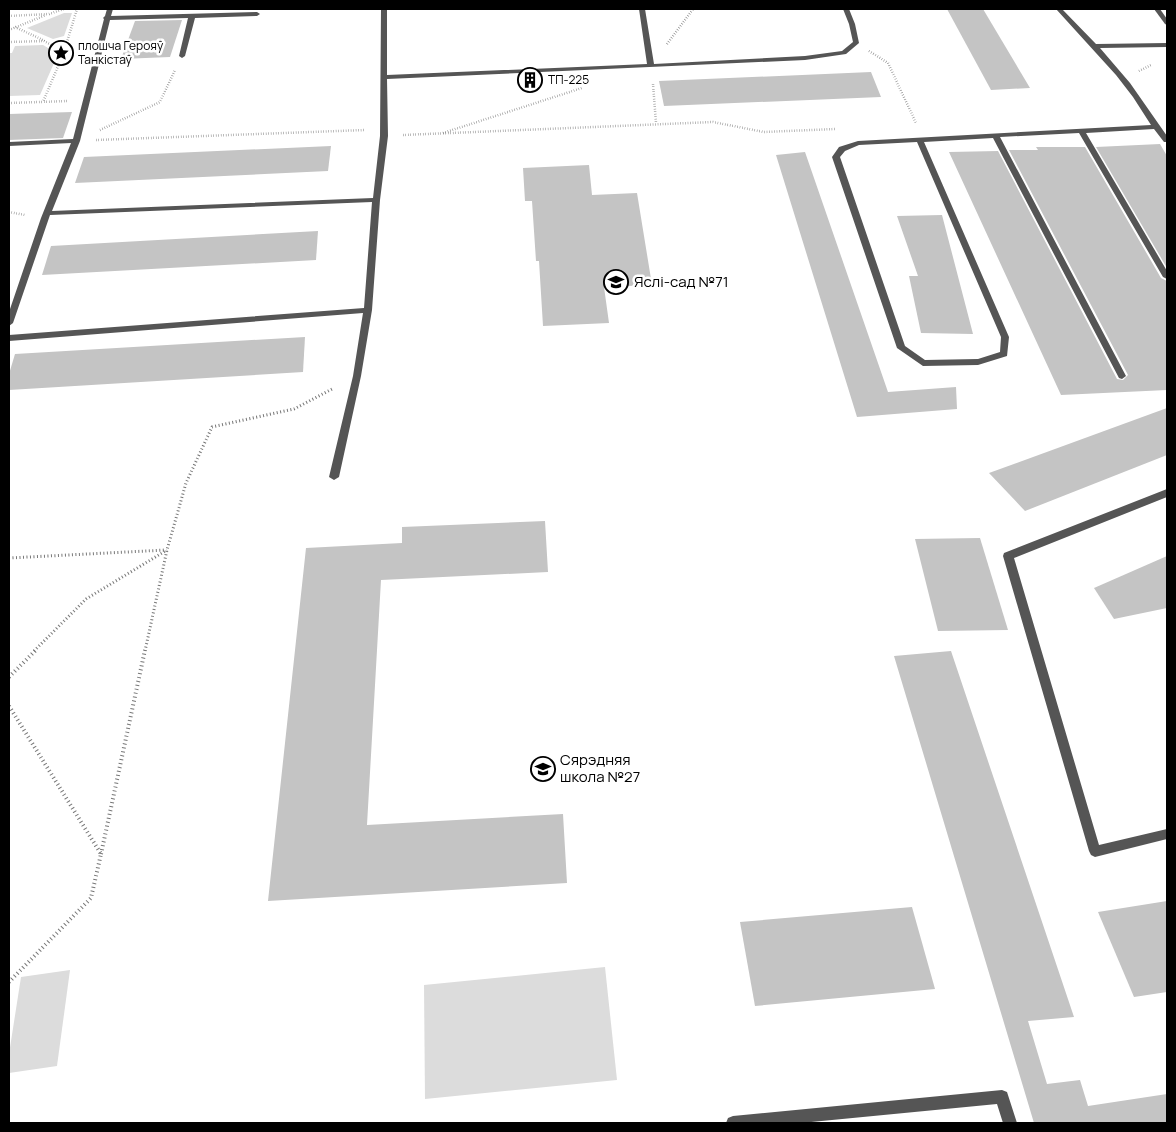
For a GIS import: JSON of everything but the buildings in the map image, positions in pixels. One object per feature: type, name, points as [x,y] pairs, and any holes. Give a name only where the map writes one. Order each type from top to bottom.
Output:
[{"type":"lane","points":[[9,323],[47,213],[76,141],[106,18],[110,9]]},
{"type":"lane","points":[[334,477],[357,376],[368,310],[376,200],[384,132],[384,9]]},
{"type":"lane","points":[[642,9],[651,66]]},
{"type":"lane","points":[[385,76],[805,58],[844,52],[856,43],[852,24],[846,9]]},
{"type":"lane","points":[[1059,9],[1094,46],[1136,96],[1154,126],[1167,140]]},
{"type":"lane","points":[[1156,9],[1167,23]]},
{"type":"lane","points":[[106,18],[257,14]]},
{"type":"lane","points":[[182,56],[192,16]]},
{"type":"lane","points":[[1094,46],[1167,45]]},
{"type":"lane","points":[[919,139],[1005,337],[1004,354],[978,362],[923,362],[901,348],[836,158],[842,149],[858,143],[919,139],[996,136],[1154,126]]},
{"type":"lane","points":[[1081,131],[1167,277]]},
{"type":"lane","points":[[996,136],[1122,376]]},
{"type":"lane","points":[[9,144],[76,141]]},
{"type":"lane","points":[[47,213],[376,200]]},
{"type":"lane","points":[[9,338],[368,310]]},
{"type":"lane","points":[[1167,493],[1008,556],[1095,851],[1167,834]]},
{"type":"lane","points":[[740,1123],[1002,1098],[1010,1123]]},
{"type":"path","points":[[9,30],[64,9]]},
{"type":"path","points":[[43,102],[64,52],[77,9]]},
{"type":"path","points":[[656,123],[651,66],[693,9]]},
{"type":"path","points":[[9,16],[49,14]]},
{"type":"path","points":[[15,27],[64,52]]},
{"type":"path","points":[[9,42],[44,41]]},
{"type":"path","points":[[856,43],[888,63],[917,126]]},
{"type":"path","points":[[76,141],[160,102],[182,56]]},
{"type":"path","points":[[1122,80],[1152,64]]},
{"type":"path","points":[[437,135],[586,87]]},
{"type":"path","points":[[9,103],[86,100]]},
{"type":"path","points":[[76,141],[384,132],[437,135],[656,123],[713,122],[764,132],[841,129]]},
{"type":"path","points":[[9,982],[91,898],[166,550],[186,482],[212,427],[294,410],[357,376]]},
{"type":"path","points":[[9,558],[166,550]]},
{"type":"path","points":[[9,677],[86,600],[166,550]]},
{"type":"path","points":[[9,706],[101,854]]},
{"type":"shaded area","points":[[64,13],[72,13],[64,36],[53,39],[27,28]]},
{"type":"shaded area","points":[[43,45],[58,54],[40,95],[9,96],[9,53],[12,53],[15,46]]},
{"type":"shaded area","points":[[605,967],[617,1080],[425,1099],[424,985]]},
{"type":"shaded area","points":[[70,970],[57,1066],[9,1073],[9,1054],[21,977]]},
{"type":"place","name":"плошча Герояў Танкістаў","points":[[61,53]]},
{"type":"place","name":"ТП-225","points":[[530,80]]},
{"type":"place","name":"Яслі-сад №71","points":[[616,282]]},
{"type":"place","name":"Сярэдняя школа №27","points":[[543,769]]}]
